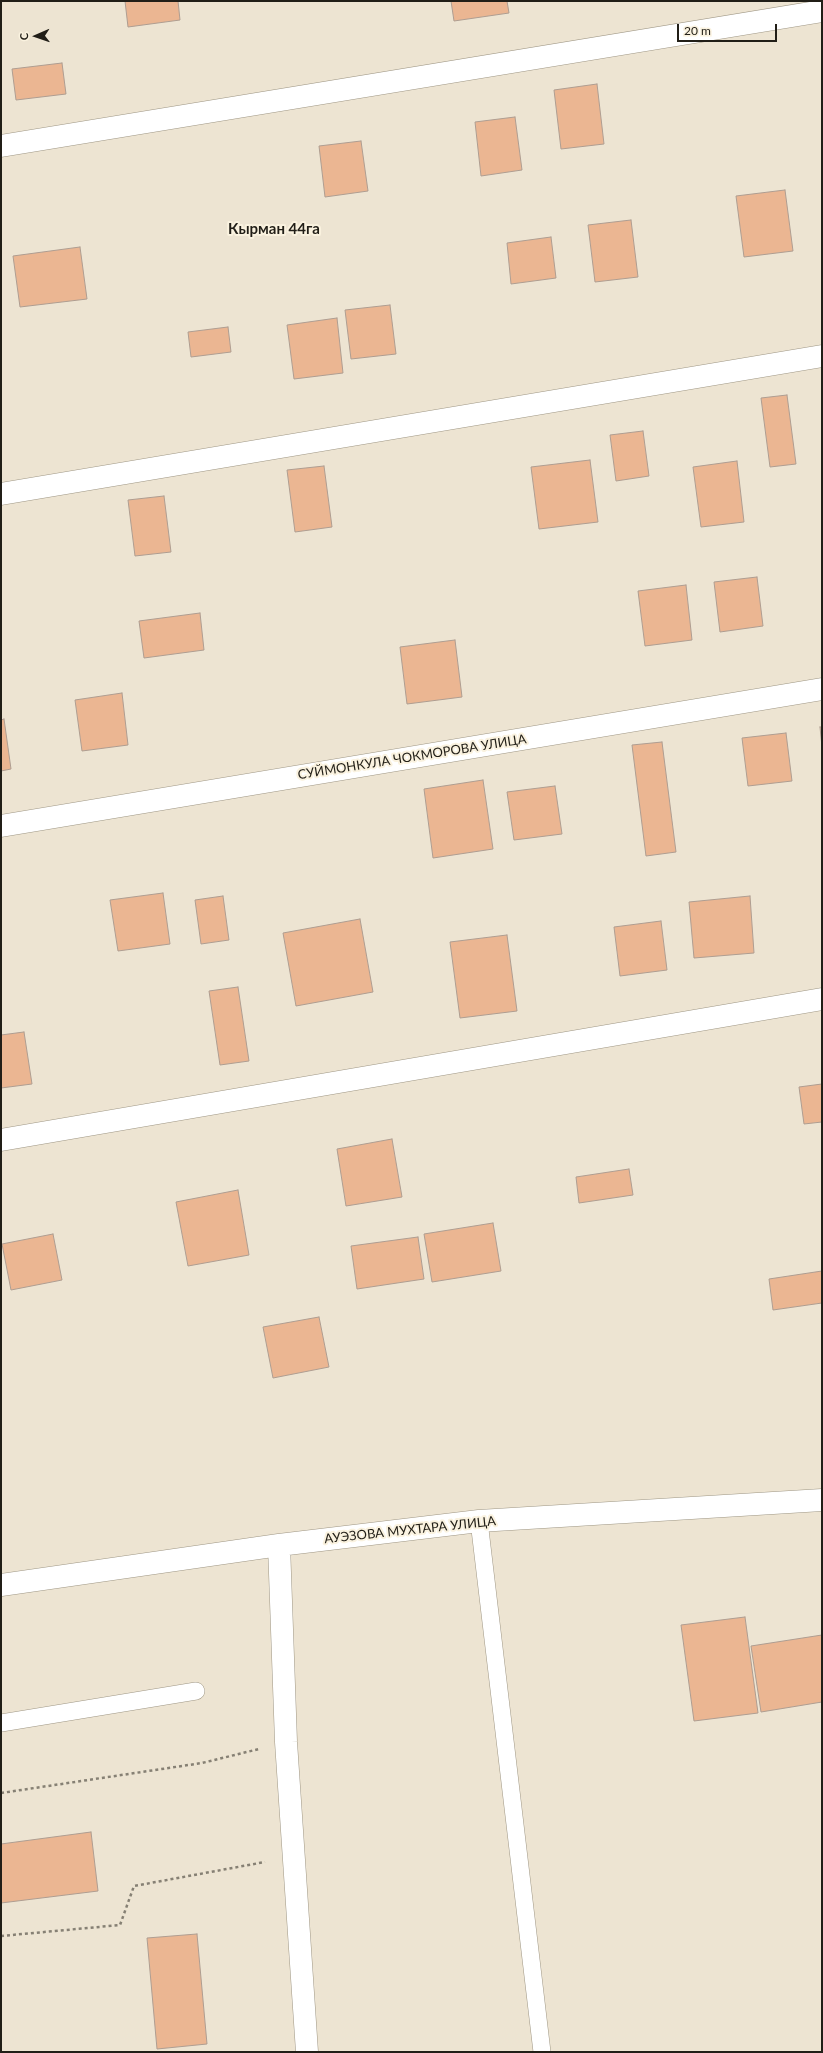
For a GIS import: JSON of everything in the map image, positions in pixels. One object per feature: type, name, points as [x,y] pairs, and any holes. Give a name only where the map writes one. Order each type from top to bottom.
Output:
[{"type":"street","points":[[1,146],[822,11]]},
{"type":"street","points":[[1,494],[822,356]]},
{"type":"street","name":"СУЙМОНКУЛА ЧОКМОРОВА УЛИЦА","points":[[1,826],[822,689]]},
{"type":"street","points":[[1,1140],[822,999]]},
{"type":"street","name":"АУЭЗОВА МУХТАРА УЛИЦА","points":[[1,1585],[279,1545],[479,1521],[822,1500]]},
{"type":"street","points":[[279,1545],[286,1742],[295,1856],[307,2052]]},
{"type":"lane","points":[[479,1521],[542,2052]]},
{"type":"lane","points":[[1,1722],[196,1691]]},
{"type":"path","points":[[1,1793],[202,1764],[286,1742]]},
{"type":"path","points":[[1,1936],[120,1925],[134,1886],[295,1856]]},
{"type":"building","points":[[125,1],[178,1],[180,20],[128,27]]},
{"type":"building","points":[[451,1],[507,1],[509,13],[454,21]]},
{"type":"building","points":[[62,63],[66,94],[16,100],[12,69]]},
{"type":"building","points":[[597,84],[604,144],[561,149],[554,90]]},
{"type":"building","points":[[515,117],[522,170],[481,176],[475,122]]},
{"type":"building","points":[[361,141],[368,191],[325,197],[319,146]]},
{"type":"building","points":[[785,190],[793,251],[744,257],[736,196]]},
{"type":"building","points":[[631,220],[638,277],[595,282],[588,225]]},
{"type":"building","points":[[551,237],[556,278],[511,284],[507,243]]},
{"type":"building","points":[[80,247],[87,299],[20,307],[13,256]]},
{"type":"building","points":[[390,305],[396,354],[351,359],[345,310]]},
{"type":"building","points":[[337,318],[343,373],[294,379],[287,325]]},
{"type":"building","points":[[228,327],[231,352],[191,357],[188,332]]},
{"type":"building","points":[[787,395],[796,464],[770,467],[761,398]]},
{"type":"building","points":[[643,431],[649,476],[616,481],[610,435]]},
{"type":"building","points":[[590,460],[598,522],[539,529],[531,467]]},
{"type":"building","points":[[737,461],[744,522],[701,527],[693,467]]},
{"type":"building","points":[[324,466],[332,527],[295,532],[287,470]]},
{"type":"building","points":[[164,496],[171,552],[135,556],[128,500]]},
{"type":"building","points":[[757,577],[763,626],[720,632],[714,582]]},
{"type":"building","points":[[686,585],[692,640],[645,646],[638,591]]},
{"type":"building","points":[[200,613],[204,650],[144,658],[139,621]]},
{"type":"building","points":[[455,640],[462,697],[407,704],[400,647]]},
{"type":"building","points":[[122,693],[128,745],[82,751],[75,700]]},
{"type":"building","points":[[4,719],[11,769],[1,771],[1,720]]},
{"type":"building","points":[[820,727],[822,727],[822,747]]},
{"type":"building","points":[[786,733],[792,781],[748,786],[742,738]]},
{"type":"building","points":[[662,742],[676,852],[646,856],[632,745]]},
{"type":"building","points":[[483,780],[493,849],[433,858],[424,789]]},
{"type":"building","points":[[555,786],[562,834],[514,840],[507,792]]},
{"type":"building","points":[[163,893],[170,944],[118,951],[110,900]]},
{"type":"building","points":[[223,896],[229,940],[201,944],[195,900]]},
{"type":"building","points":[[750,896],[754,953],[694,958],[689,902]]},
{"type":"building","points":[[360,919],[373,992],[296,1006],[283,933]]},
{"type":"building","points":[[661,921],[667,970],[620,976],[614,927]]},
{"type":"building","points":[[507,935],[517,1011],[460,1018],[450,942]]},
{"type":"building","points":[[238,987],[249,1061],[220,1065],[209,991]]},
{"type":"building","points":[[24,1032],[32,1084],[1,1088],[1,1035]]},
{"type":"building","points":[[822,1084],[822,1122],[804,1124],[799,1087]]},
{"type":"building","points":[[392,1139],[402,1197],[346,1206],[337,1149]]},
{"type":"building","points":[[629,1169],[633,1195],[579,1203],[576,1177]]},
{"type":"building","points":[[238,1190],[249,1255],[188,1266],[176,1202]]},
{"type":"building","points":[[493,1223],[501,1271],[432,1282],[424,1234]]},
{"type":"building","points":[[53,1234],[62,1280],[11,1290],[2,1244]]},
{"type":"building","points":[[418,1237],[424,1279],[357,1289],[351,1246]]},
{"type":"building","points":[[822,1271],[822,1303],[773,1310],[769,1279]]},
{"type":"building","points":[[319,1317],[329,1367],[273,1378],[263,1327]]},
{"type":"building","points":[[745,1617],[758,1713],[694,1721],[681,1625]]},
{"type":"building","points":[[822,1635],[822,1702],[761,1712],[751,1646]]},
{"type":"building","points":[[91,1832],[98,1891],[1,1903],[1,1844]]},
{"type":"building","points":[[197,1934],[207,2044],[157,2049],[147,1938]]},
{"type":"district","name":"Кырман 44га","points":[[274,229]]}]
